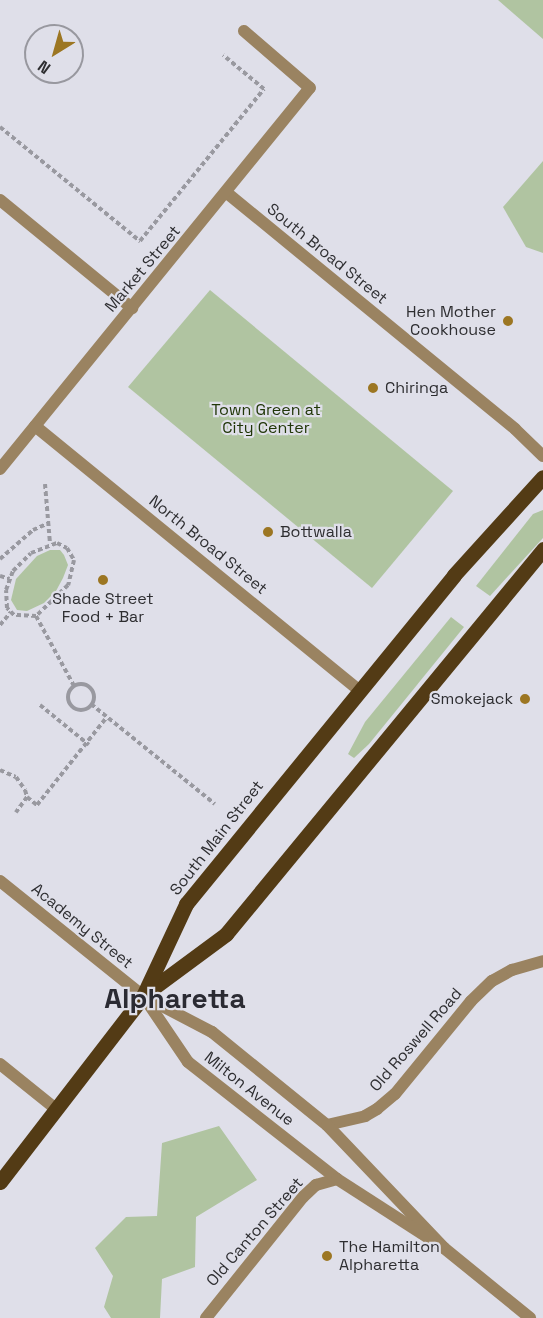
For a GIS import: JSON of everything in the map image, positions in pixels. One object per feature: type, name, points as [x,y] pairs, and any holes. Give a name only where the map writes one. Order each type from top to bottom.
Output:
[{"type":"main road","name":"South Main Street","points":[[143,996],[186,904],[359,690],[482,543],[543,477]]},
{"type":"main road","points":[[0,1182],[143,996],[226,934],[543,549]]},
{"type":"street","name":"Market Street","points":[[0,469],[227,193],[310,88],[244,31]]},
{"type":"street","name":"South Broad Street","points":[[227,193],[515,429],[543,456]]},
{"type":"street","points":[[0,200],[132,308]]},
{"type":"street","name":"North Broad Street","points":[[35,426],[359,690]]},
{"type":"street","name":"Academy Street","points":[[0,881],[143,996]]},
{"type":"street","name":"Old Roswell Road","points":[[327,1125],[365,1116],[386,1103],[471,1001],[492,981],[512,970],[543,961]]},
{"type":"street","name":"Milton Avenue","points":[[143,996],[212,1032],[327,1125],[444,1248]]},
{"type":"street","name":"Milton Avenue","points":[[143,996],[188,1062],[337,1179],[444,1248],[530,1318]]},
{"type":"street","points":[[0,1064],[56,1109]]},
{"type":"street","name":"Old Canton Street","points":[[206,1318],[303,1197],[316,1185],[337,1179]]},
{"type":"path","points":[[0,127],[140,241],[264,88],[223,55]]},
{"type":"path","points":[[45,484],[50,544]]},
{"type":"path","points":[[0,559],[33,530],[49,523]]},
{"type":"path","points":[[57,543],[67,548],[74,560],[68,585],[36,616],[14,615],[7,608],[6,590],[13,571],[31,553],[50,544],[57,543]]},
{"type":"path","points":[[0,576],[10,579]]},
{"type":"path","points":[[0,625],[11,612]]},
{"type":"path","points":[[36,616],[74,686]]},
{"type":"path","points":[[82,684],[89,687],[94,693],[91,704],[80,710],[73,707],[69,692],[74,686],[82,684]]},
{"type":"path","points":[[91,704],[215,804]]},
{"type":"path","points":[[40,705],[88,744]]},
{"type":"path","points":[[0,770],[20,782],[27,797],[37,805],[88,744],[106,717]]},
{"type":"path","points":[[16,812],[27,797]]},
{"type":"green space","points":[[498,0],[543,0],[543,39]]},
{"type":"green space","points":[[543,161],[543,253],[526,247],[503,207]]},
{"type":"green space","name":"Town Green at City Center","points":[[210,290],[453,491],[372,588],[128,387]]},
{"type":"green space","points":[[543,510],[543,538],[490,596],[476,586],[533,514]]},
{"type":"green space","points":[[50,550],[60,550],[68,565],[56,591],[44,603],[27,611],[17,610],[11,600],[16,579],[37,556]]},
{"type":"green space","points":[[451,617],[464,627],[369,744],[354,758],[348,754],[365,722]]},
{"type":"green space","points":[[219,1126],[257,1180],[196,1217],[195,1267],[162,1279],[160,1318],[111,1318],[104,1307],[113,1276],[95,1248],[126,1217],[157,1216],[162,1143]]},
{"type":"place","name":"Hen Mother Cookhouse","points":[[508,321]]},
{"type":"place","name":"Chiringa","points":[[373,388]]},
{"type":"place","name":"Bottwalla","points":[[268,532]]},
{"type":"place","name":"Shade Street Food + Bar","points":[[103,580]]},
{"type":"place","name":"Smokejack","points":[[525,699]]},
{"type":"place","name":"The Hamilton Alpharetta","points":[[327,1256]]},
{"type":"district","name":"Alpharetta","points":[[175,998]]}]
